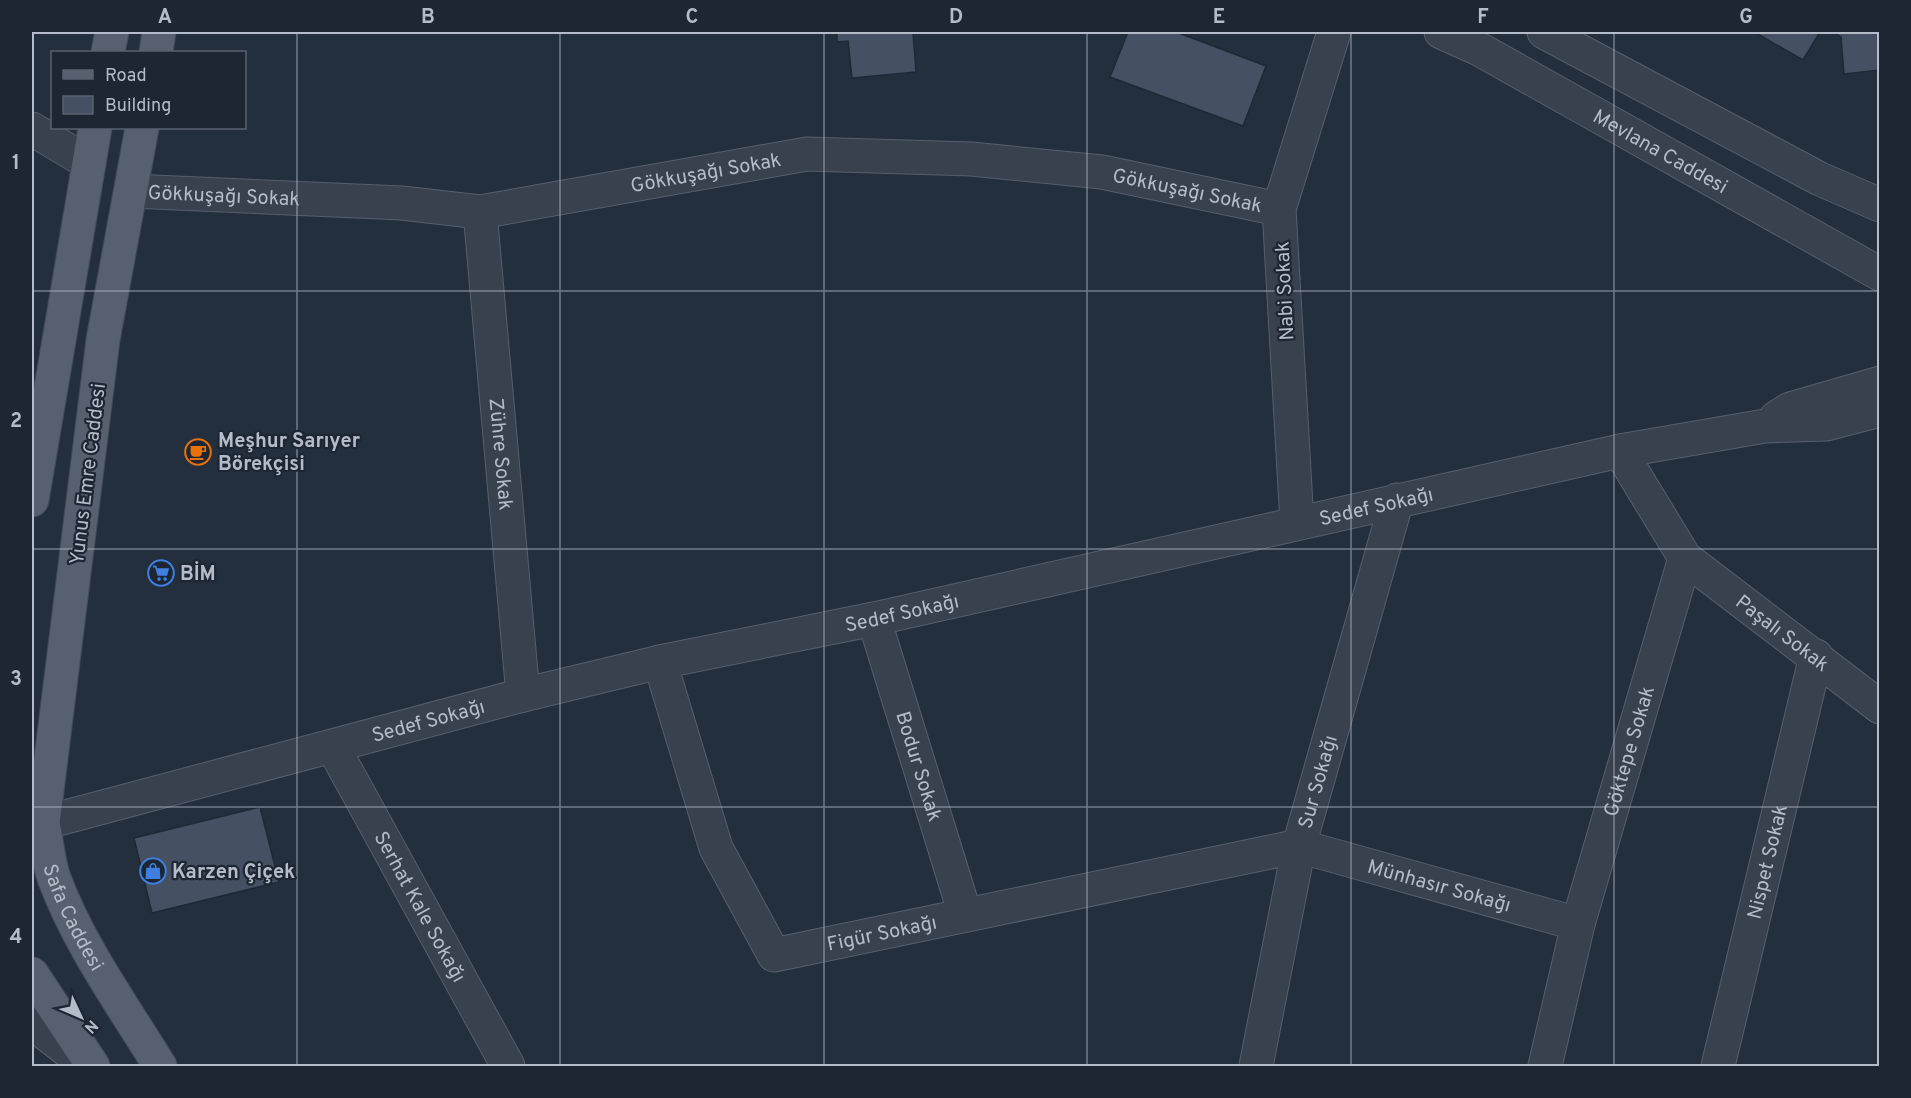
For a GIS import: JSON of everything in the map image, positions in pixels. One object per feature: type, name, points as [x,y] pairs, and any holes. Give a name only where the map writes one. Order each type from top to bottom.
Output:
[{"type":"main road","points":[[108,51],[112,32]]},
{"type":"main road","points":[[156,51],[159,32]]},
{"type":"main road","points":[[32,500],[41,392],[95,129]]},
{"type":"main road","name":"Yunus Emre Caddesi","points":[[38,825],[104,340],[142,129]]},
{"type":"main road","name":"Safa Caddesi","points":[[38,825],[53,876],[65,902],[94,958],[160,1066]]},
{"type":"main road","points":[[32,974],[93,1066]]},
{"type":"street","name":"Nabi Sokak","points":[[1297,524],[1279,209],[1334,32]]},
{"type":"street","name":"Mevlana Caddesi","points":[[1441,32],[1479,49],[1880,274]]},
{"type":"street","points":[[1544,32],[1820,179],[1880,205]]},
{"type":"street","points":[[32,129],[89,163]]},
{"type":"street","name":"Gökkuşağı Sokak","points":[[131,191],[402,203],[480,212],[807,154],[971,159],[1102,172],[1279,209]]},
{"type":"street","name":"Zühre Sokak","points":[[480,212],[523,695]]},
{"type":"street","points":[[1765,426],[1790,409],[1880,383]]},
{"type":"street","name":"Sedef Sokağı","points":[[38,825],[523,695],[660,662],[874,619],[1620,451],[1765,426],[1826,424],[1880,410]]},
{"type":"street","points":[[1620,451],[1685,558]]},
{"type":"street","name":"Sur Sokağı","points":[[1256,1066],[1299,846],[1396,500]]},
{"type":"street","name":"Paşalı Sokak","points":[[1685,558],[1880,707]]},
{"type":"street","name":"Göktepe Sokak","points":[[1545,1066],[1578,924],[1685,558]]},
{"type":"street","name":"Bodur Sokak","points":[[874,619],[965,914]]},
{"type":"street","name":"Nispet Sokak","points":[[1719,1066],[1816,656]]},
{"type":"street","name":"Figür Sokağı","points":[[660,662],[716,848],[774,955],[1299,846]]},
{"type":"street","name":"Serhat Kale Sokağı","points":[[333,747],[508,1066]]},
{"type":"street","name":"Münhasır Sokağı","points":[[1299,846],[1578,924]]},
{"type":"street","points":[[32,1023],[88,1066]]},
{"type":"building","points":[[837,32],[913,33],[916,72],[852,78],[848,41],[837,42]]},
{"type":"building","points":[[1128,32],[1176,32],[1266,66],[1243,126],[1110,77]]},
{"type":"building","points":[[1754,32],[1820,32],[1803,60]]},
{"type":"building","points":[[1833,32],[1880,32],[1880,70],[1844,74],[1841,37]]},
{"type":"building","points":[[260,807],[279,882],[152,913],[134,838]]},
{"type":"place","name":"Meşhur Sarıyer Börekçisi","points":[[198,452]]},
{"type":"place","name":"BİM","points":[[161,573]]},
{"type":"place","name":"Karzen Çiçek","points":[[153,871]]}]
